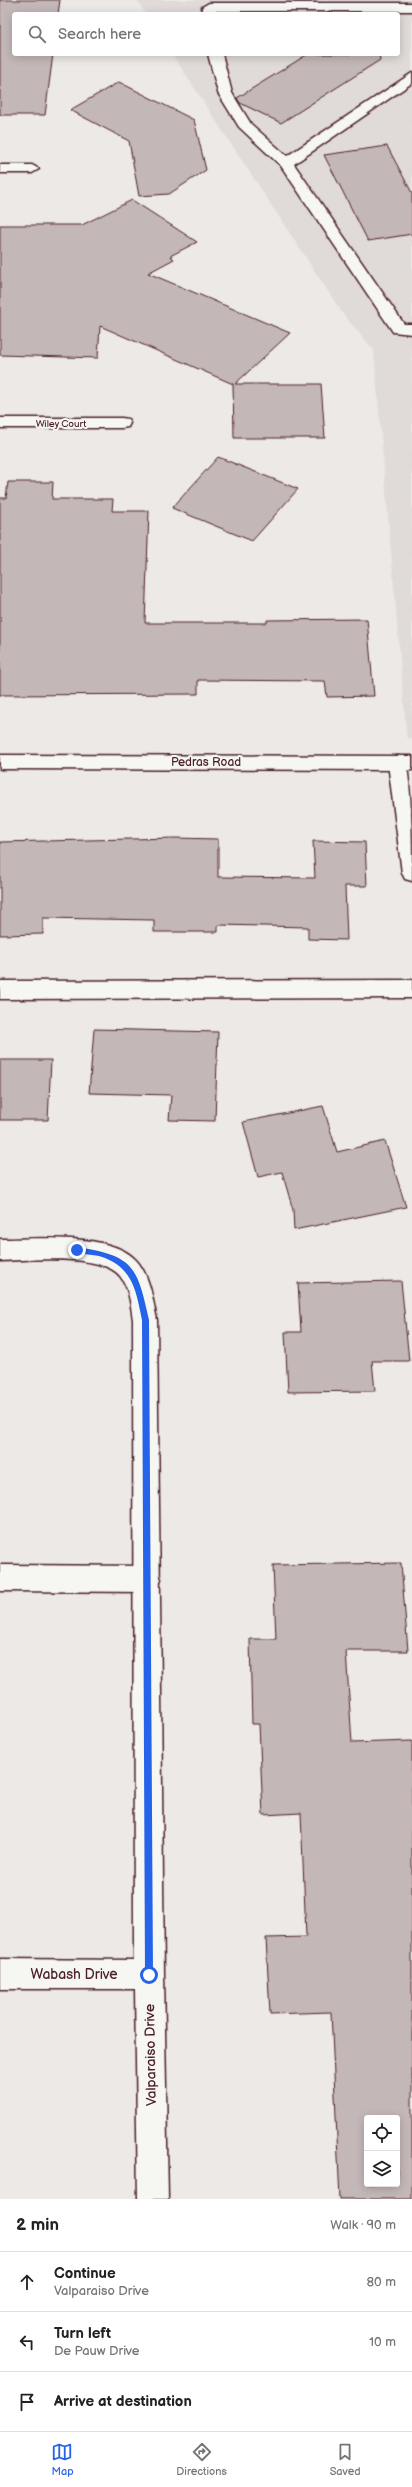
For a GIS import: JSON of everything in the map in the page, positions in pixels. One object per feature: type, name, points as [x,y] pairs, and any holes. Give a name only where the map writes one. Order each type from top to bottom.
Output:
[{"type":"street","points":[[208,12],[209,7],[412,7]]},
{"type":"street","points":[[216,56],[225,93],[246,127],[286,163],[399,329],[412,329]]},
{"type":"street","points":[[286,163],[412,77]]},
{"type":"street","points":[[0,169],[32,169]]},
{"type":"street","name":"Wiley Court","points":[[0,423],[122,423]]},
{"type":"street","name":"Pedras Road","points":[[0,762],[405,763]]},
{"type":"street","points":[[405,763],[412,873]]},
{"type":"street","points":[[0,990],[412,989]]},
{"type":"street","name":"Valparaiso Drive","points":[[0,1250],[77,1250],[105,1255],[128,1267],[139,1290],[145,1320],[148,1579],[149,1975],[153,2199]]},
{"type":"street","points":[[0,1578],[148,1579]]},
{"type":"street","name":"Wabash Drive","points":[[0,1974],[149,1975]]},
{"type":"shaded area","points":[[137,0],[412,0],[412,738],[407,739],[374,350],[343,314],[173,56],[400,56],[400,12],[145,12]]},
{"type":"building","points":[[0,0],[60,0],[58,12],[12,12],[12,56],[53,56],[45,115],[0,115]]},
{"type":"building","points":[[305,56],[379,56],[380,60],[281,123],[240,103],[237,98]]},
{"type":"building","points":[[119,82],[194,120],[206,170],[169,194],[139,196],[129,141],[70,110]]},
{"type":"building","points":[[387,146],[412,193],[412,234],[368,241],[324,155]]},
{"type":"building","points":[[132,200],[197,242],[170,256],[174,259],[148,273],[290,333],[235,384],[321,384],[325,438],[234,438],[233,384],[100,326],[98,358],[0,355],[0,225],[82,225]]},
{"type":"building","points":[[218,457],[298,489],[252,541],[172,508]]},
{"type":"building","points":[[8,482],[53,482],[52,499],[113,499],[112,511],[149,511],[145,623],[267,623],[267,620],[367,619],[374,696],[327,697],[325,681],[198,680],[198,694],[0,695],[0,498],[6,498]]},
{"type":"building","points":[[175,838],[218,839],[218,877],[315,878],[313,841],[365,842],[367,886],[345,886],[347,940],[308,939],[308,927],[218,925],[218,932],[154,932],[154,920],[43,918],[43,934],[0,935],[0,842]]},
{"type":"building","points":[[94,1029],[218,1032],[215,1121],[169,1120],[171,1095],[89,1093]]},
{"type":"building","points":[[0,1060],[51,1060],[48,1120],[0,1120]]},
{"type":"building","points":[[323,1106],[337,1152],[385,1141],[406,1207],[294,1230],[293,1210],[282,1172],[258,1177],[243,1122]]},
{"type":"building","points":[[401,1281],[409,1361],[372,1361],[375,1391],[288,1392],[285,1332],[301,1332],[298,1283]]},
{"type":"building","points":[[401,1563],[408,1651],[346,1651],[352,1743],[412,1741],[412,2199],[340,2199],[331,2012],[270,2014],[266,1938],[306,1937],[301,1813],[263,1815],[259,1724],[252,1724],[250,1639],[276,1639],[273,1565]]},
{"type":"route","points":[[77,1250],[105,1255],[128,1267],[139,1290],[145,1320],[148,1579],[149,1975]]}]
